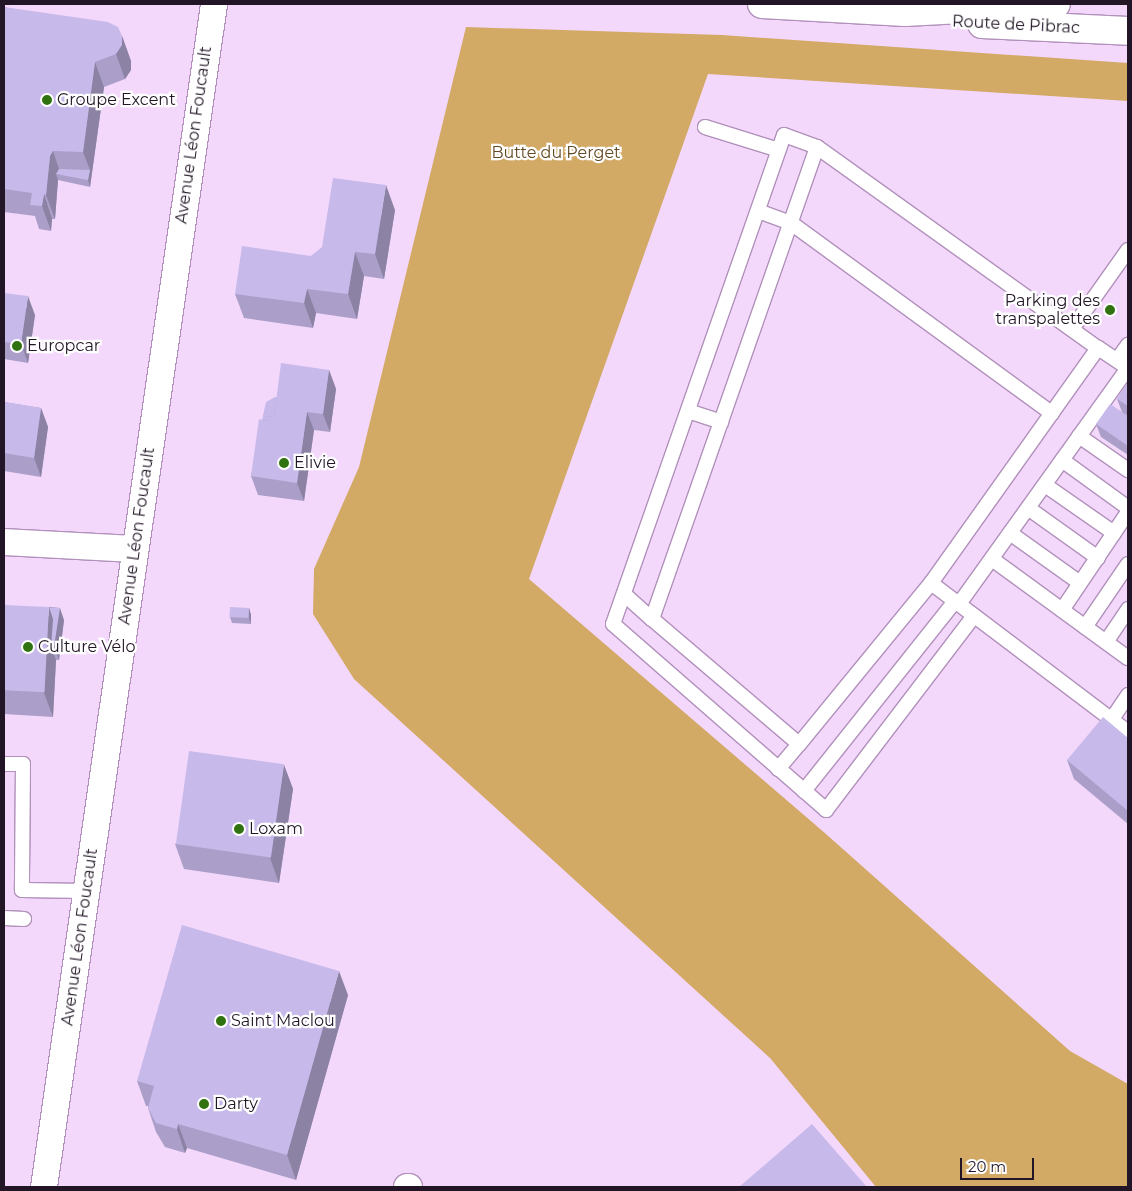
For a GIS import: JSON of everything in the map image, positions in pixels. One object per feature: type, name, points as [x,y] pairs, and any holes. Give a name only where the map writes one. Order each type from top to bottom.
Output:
[{"type":"street","name":"Avenue Léon Foucault","points":[[44,1187],[214,4]]},
{"type":"street","name":"Route de Pibrac","points":[[762,4],[904,12],[1056,4]]},
{"type":"street","name":"Route de Pibrac","points":[[904,12],[955,23],[1128,30]]},
{"type":"street","points":[[4,542],[135,549]]},
{"type":"lane","points":[[705,127],[779,150]]},
{"type":"lane","points":[[974,616],[826,810],[613,624],[784,135],[817,146],[1125,366]]},
{"type":"lane","points":[[652,619],[817,146]]},
{"type":"lane","points":[[758,211],[791,223],[1052,413]]},
{"type":"lane","points":[[1072,329],[1128,250]]},
{"type":"lane","points":[[804,791],[992,559],[1079,436],[1125,366],[1128,345]]},
{"type":"lane","points":[[778,769],[932,583],[1098,348]]},
{"type":"lane","points":[[688,411],[721,422]]},
{"type":"lane","points":[[1079,436],[1128,470]]},
{"type":"lane","points":[[1062,460],[1128,508]]},
{"type":"lane","points":[[1045,485],[1114,533]]},
{"type":"lane","points":[[1028,508],[1098,558]]},
{"type":"lane","points":[[1062,610],[1128,512]]},
{"type":"lane","points":[[1010,533],[1080,583]]},
{"type":"lane","points":[[992,559],[1128,658]]},
{"type":"lane","points":[[1085,627],[1128,564]]},
{"type":"lane","points":[[932,583],[1128,732]]},
{"type":"lane","points":[[624,594],[799,744]]},
{"type":"lane","points":[[1106,642],[1128,608]]},
{"type":"lane","points":[[1112,719],[1128,695]]},
{"type":"lane","points":[[4,764],[23,764],[22,890],[86,891]]},
{"type":"lane","points":[[4,918],[24,918]]},
{"type":"green space","name":"Butte du Perget","points":[[466,27],[722,35],[1128,63],[1128,101],[708,74],[529,579],[826,834],[1070,1051],[1128,1084],[1128,1187],[876,1187],[770,1058],[354,679],[313,614],[314,569],[359,467]]},
{"type":"building","points":[[4,7],[108,22],[118,27],[122,36],[122,45],[116,54],[95,62],[83,152],[53,151],[50,156],[46,195],[44,194],[42,206],[30,205],[32,193],[4,189]]},
{"type":"building","points":[[59,169],[90,170],[88,180],[56,174]]},
{"type":"building","points":[[333,178],[386,185],[375,254],[355,252],[348,294],[307,289],[304,303],[235,294],[242,246],[311,256],[322,247]]},
{"type":"building","points":[[4,293],[28,296],[21,344],[4,342]]},
{"type":"building","points":[[281,363],[329,370],[323,414],[307,412],[297,483],[251,476],[259,419],[266,421],[267,416],[274,417]]},
{"type":"building","points":[[1128,383],[1128,406],[1117,399]]},
{"type":"building","points":[[277,397],[274,417],[267,416],[266,421],[262,420],[266,402]]},
{"type":"building","points":[[4,402],[41,408],[34,458],[4,453]]},
{"type":"building","points":[[1110,404],[1128,416],[1128,446],[1096,424]]},
{"type":"building","points":[[4,605],[49,607],[44,692],[4,690]]},
{"type":"building","points":[[49,607],[60,608],[54,647],[51,647],[53,619]]},
{"type":"building","points":[[230,607],[249,608],[248,618],[229,617]]},
{"type":"building","points":[[1103,717],[1128,738],[1128,811],[1067,760]]},
{"type":"building","name":"Loxam","points":[[189,751],[284,764],[271,857],[176,844]]},
{"type":"building","points":[[182,925],[339,971],[287,1155],[178,1124],[177,1129],[156,1123],[148,1108],[154,1086],[137,1081]]},
{"type":"building","points":[[812,1124],[867,1187],[739,1187]]},
{"type":"place","name":"Groupe Excent","points":[[47,100]]},
{"type":"place","name":"Parking des transpalettes","points":[[1110,310]]},
{"type":"place","name":"Europcar","points":[[17,346]]},
{"type":"place","name":"Elivie","points":[[284,463]]},
{"type":"place","name":"Culture Vélo","points":[[28,647]]},
{"type":"place","name":"Loxam","points":[[239,829]]},
{"type":"place","name":"Saint Maclou","points":[[221,1021]]},
{"type":"place","name":"Darty","points":[[204,1104]]}]
